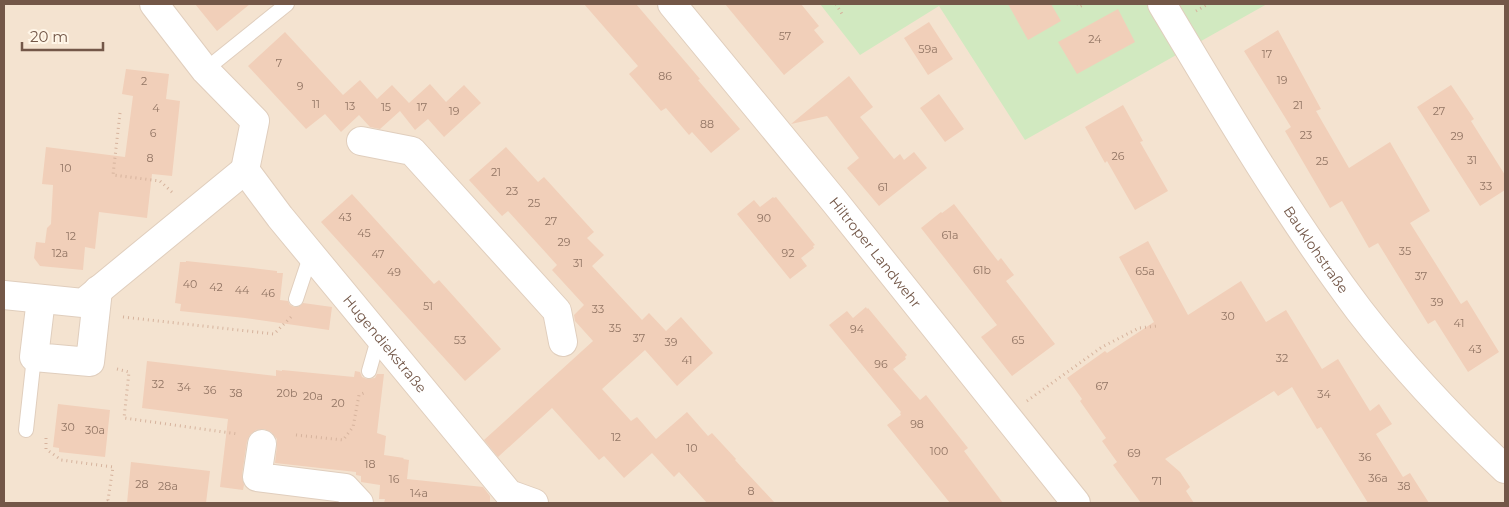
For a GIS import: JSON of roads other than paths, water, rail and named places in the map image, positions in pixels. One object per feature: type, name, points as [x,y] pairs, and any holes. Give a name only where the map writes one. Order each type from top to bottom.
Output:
[{"type":"street","points":[[4,295],[83,303],[97,302],[193,212],[245,170],[255,121],[205,70],[154,4]]},
{"type":"street","name":"Hiltroper Landwehr","points":[[672,4],[836,202],[1076,503]]},
{"type":"street","name":"Bauklohstraße","points":[[1162,4],[1242,138],[1311,242],[1360,310],[1409,371],[1505,469]]},
{"type":"street","points":[[361,142],[412,151],[557,311],[563,342]]},
{"type":"street","name":"Hugendiekstraße","points":[[245,170],[280,217],[509,494],[534,503]]},
{"type":"street","points":[[41,299],[34,357],[90,362],[97,302]]},
{"type":"street","points":[[262,444],[257,476],[345,488],[359,503]]},
{"type":"lane","points":[[205,70],[287,4]]},
{"type":"lane","points":[[296,298],[311,254]]},
{"type":"lane","points":[[369,370],[379,336]]},
{"type":"lane","points":[[26,430],[34,357]]}]
